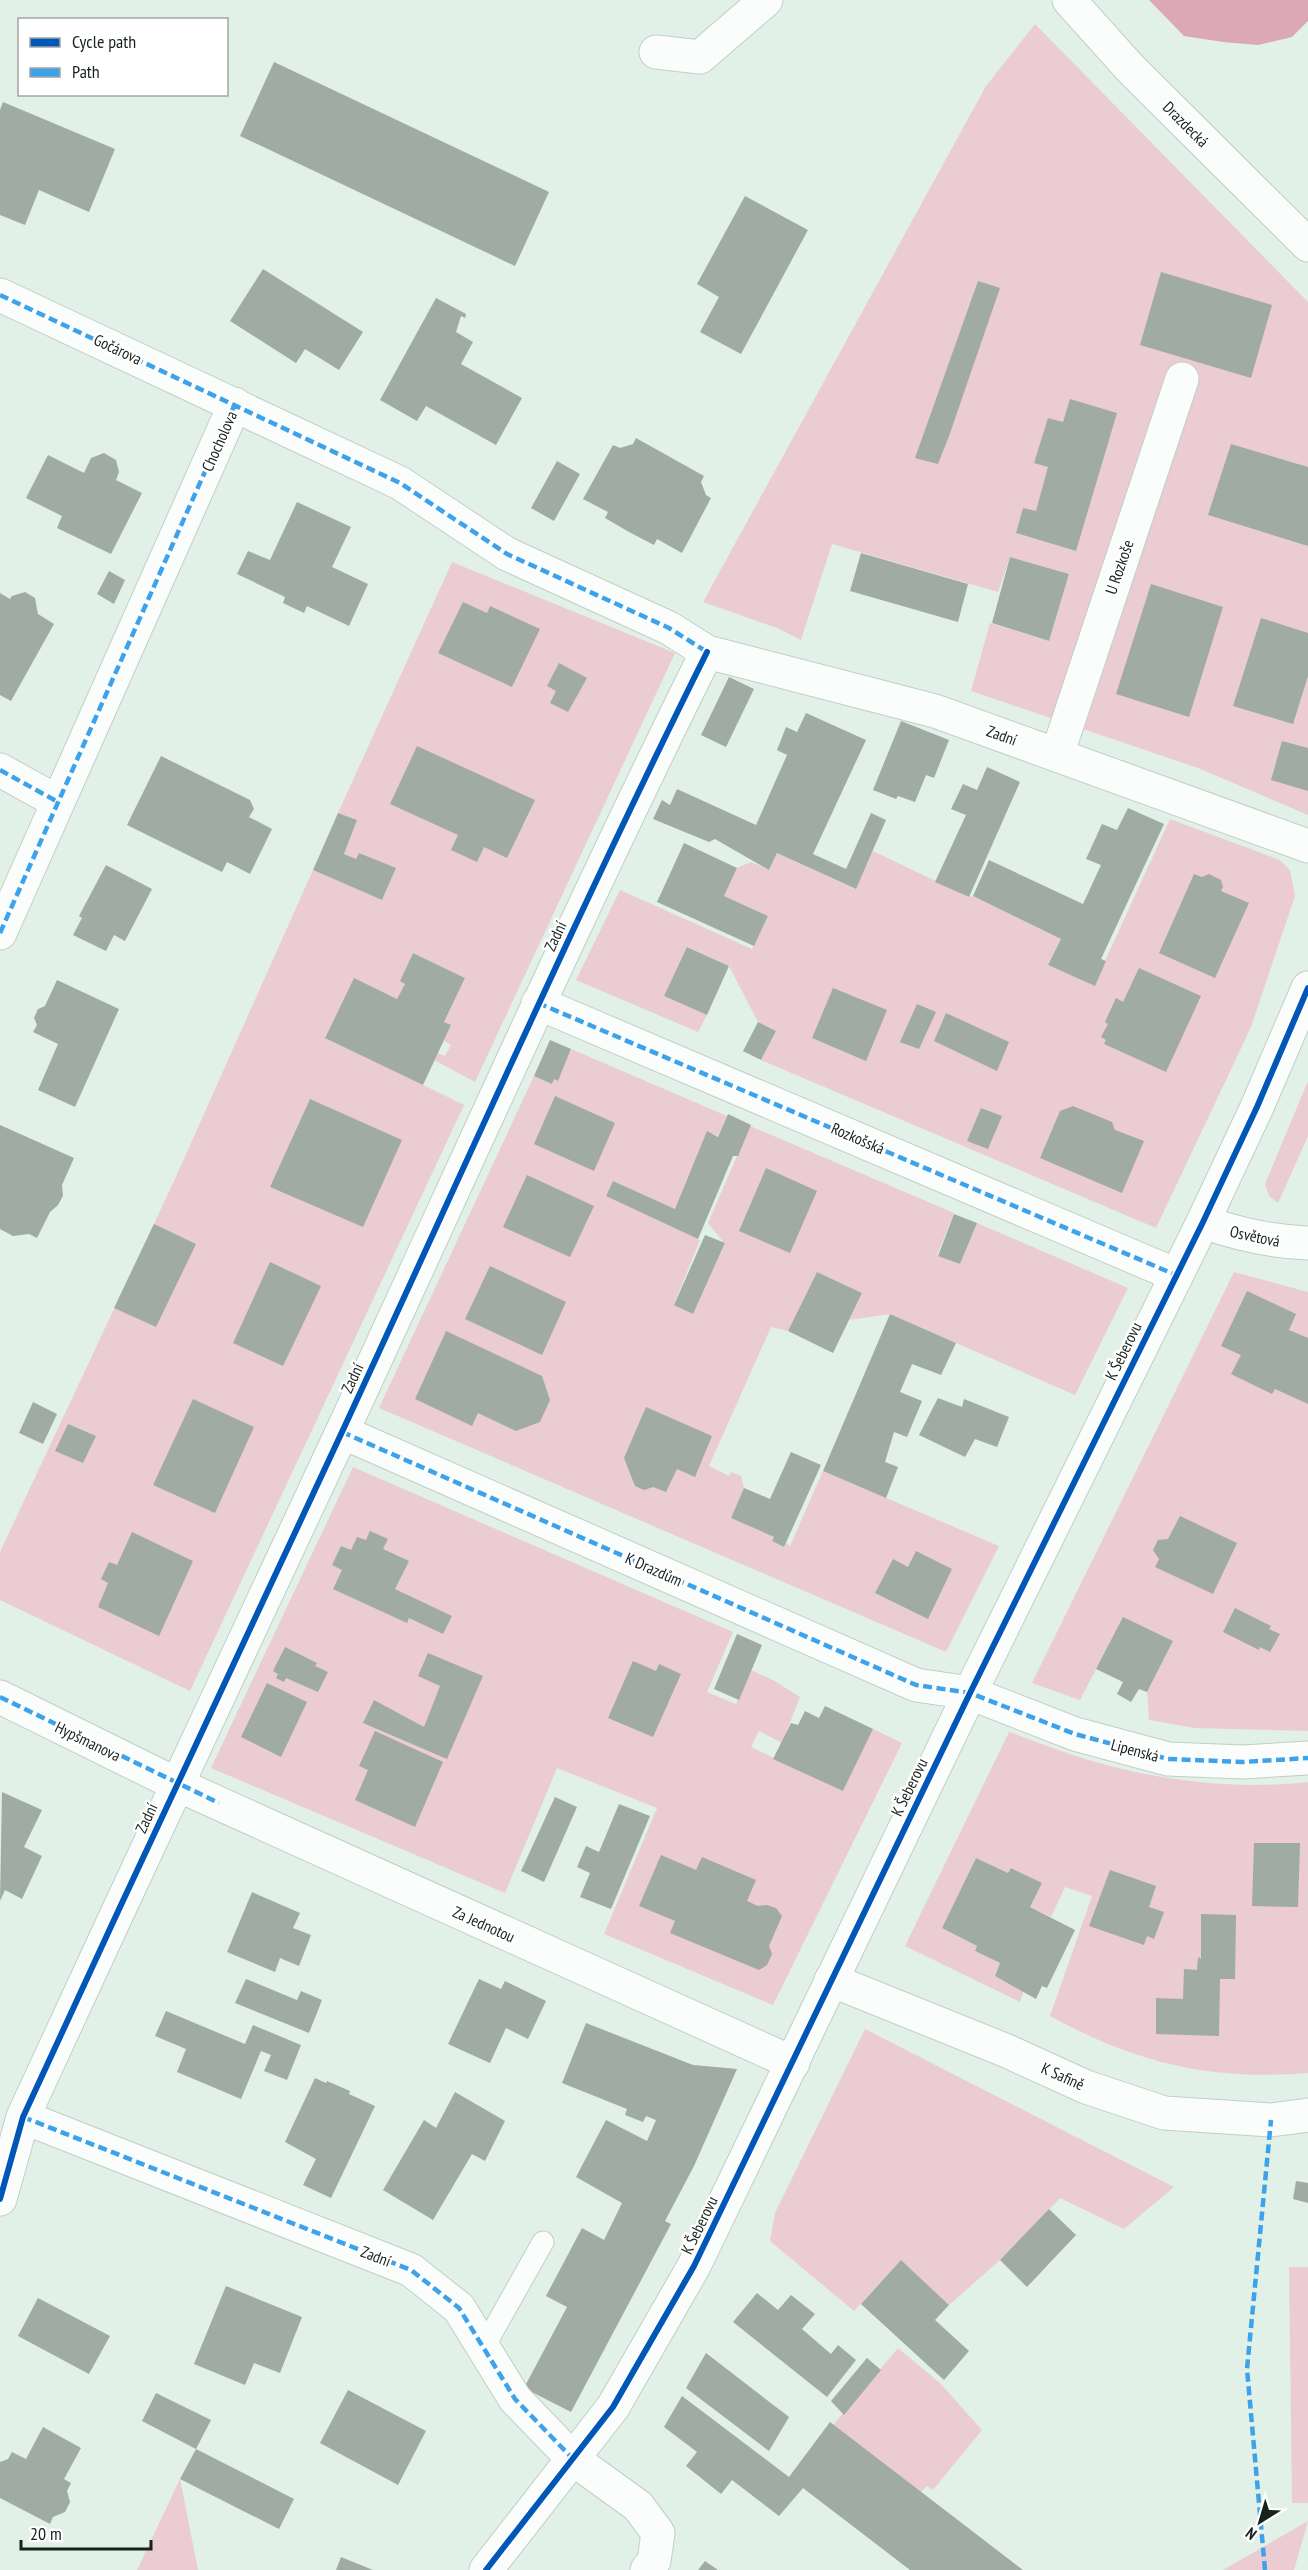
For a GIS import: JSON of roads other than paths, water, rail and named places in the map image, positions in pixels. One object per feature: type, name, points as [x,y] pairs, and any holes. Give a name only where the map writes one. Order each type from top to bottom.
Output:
[{"type":"street","points":[[656,52],[700,57],[766,0]]},
{"type":"street","name":"Drazdecká","points":[[1069,0],[1130,68],[1308,245]]},
{"type":"street","name":"Gočárova","points":[[0,295],[235,404]]},
{"type":"street","name":"U Rozkoše","points":[[1057,755],[1182,379]]},
{"type":"street","name":"Chocholova","points":[[0,933],[235,404],[400,483],[507,554],[669,628],[707,652]]},
{"type":"street","name":"Zadní","points":[[647,2570],[654,2561],[658,2533],[638,2506],[573,2459],[515,2399],[459,2308],[411,2270],[22,2117],[342,1432],[538,1003],[707,652],[935,711],[1308,846]]},
{"type":"street","points":[[0,770],[58,802]]},
{"type":"street","name":"K Šeberovu","points":[[486,2570],[613,2407],[694,2266],[970,1693],[1203,1222],[1257,1107],[1308,988]]},
{"type":"street","name":"Rozkošská","points":[[538,1003],[1176,1275]]},
{"type":"street","name":"Osvětová","points":[[1203,1222],[1240,1235],[1278,1242],[1308,1243]]},
{"type":"street","name":"K Drazdům","points":[[342,1432],[916,1684],[970,1693]]},
{"type":"street","name":"Lipenská","points":[[970,1693],[1075,1734],[1168,1759],[1243,1762],[1308,1758]]},
{"type":"street","name":"Hypšmanova","points":[[0,1697],[176,1784]]},
{"type":"street","name":"Za Jednotou","points":[[176,1784],[792,2063]]},
{"type":"street","name":"K Safině","points":[[831,1980],[1007,2051],[1086,2087],[1164,2113],[1271,2120],[1308,2115]]},
{"type":"street","points":[[0,2199],[22,2117]]},
{"type":"lane","points":[[484,2348],[543,2242]]}]
